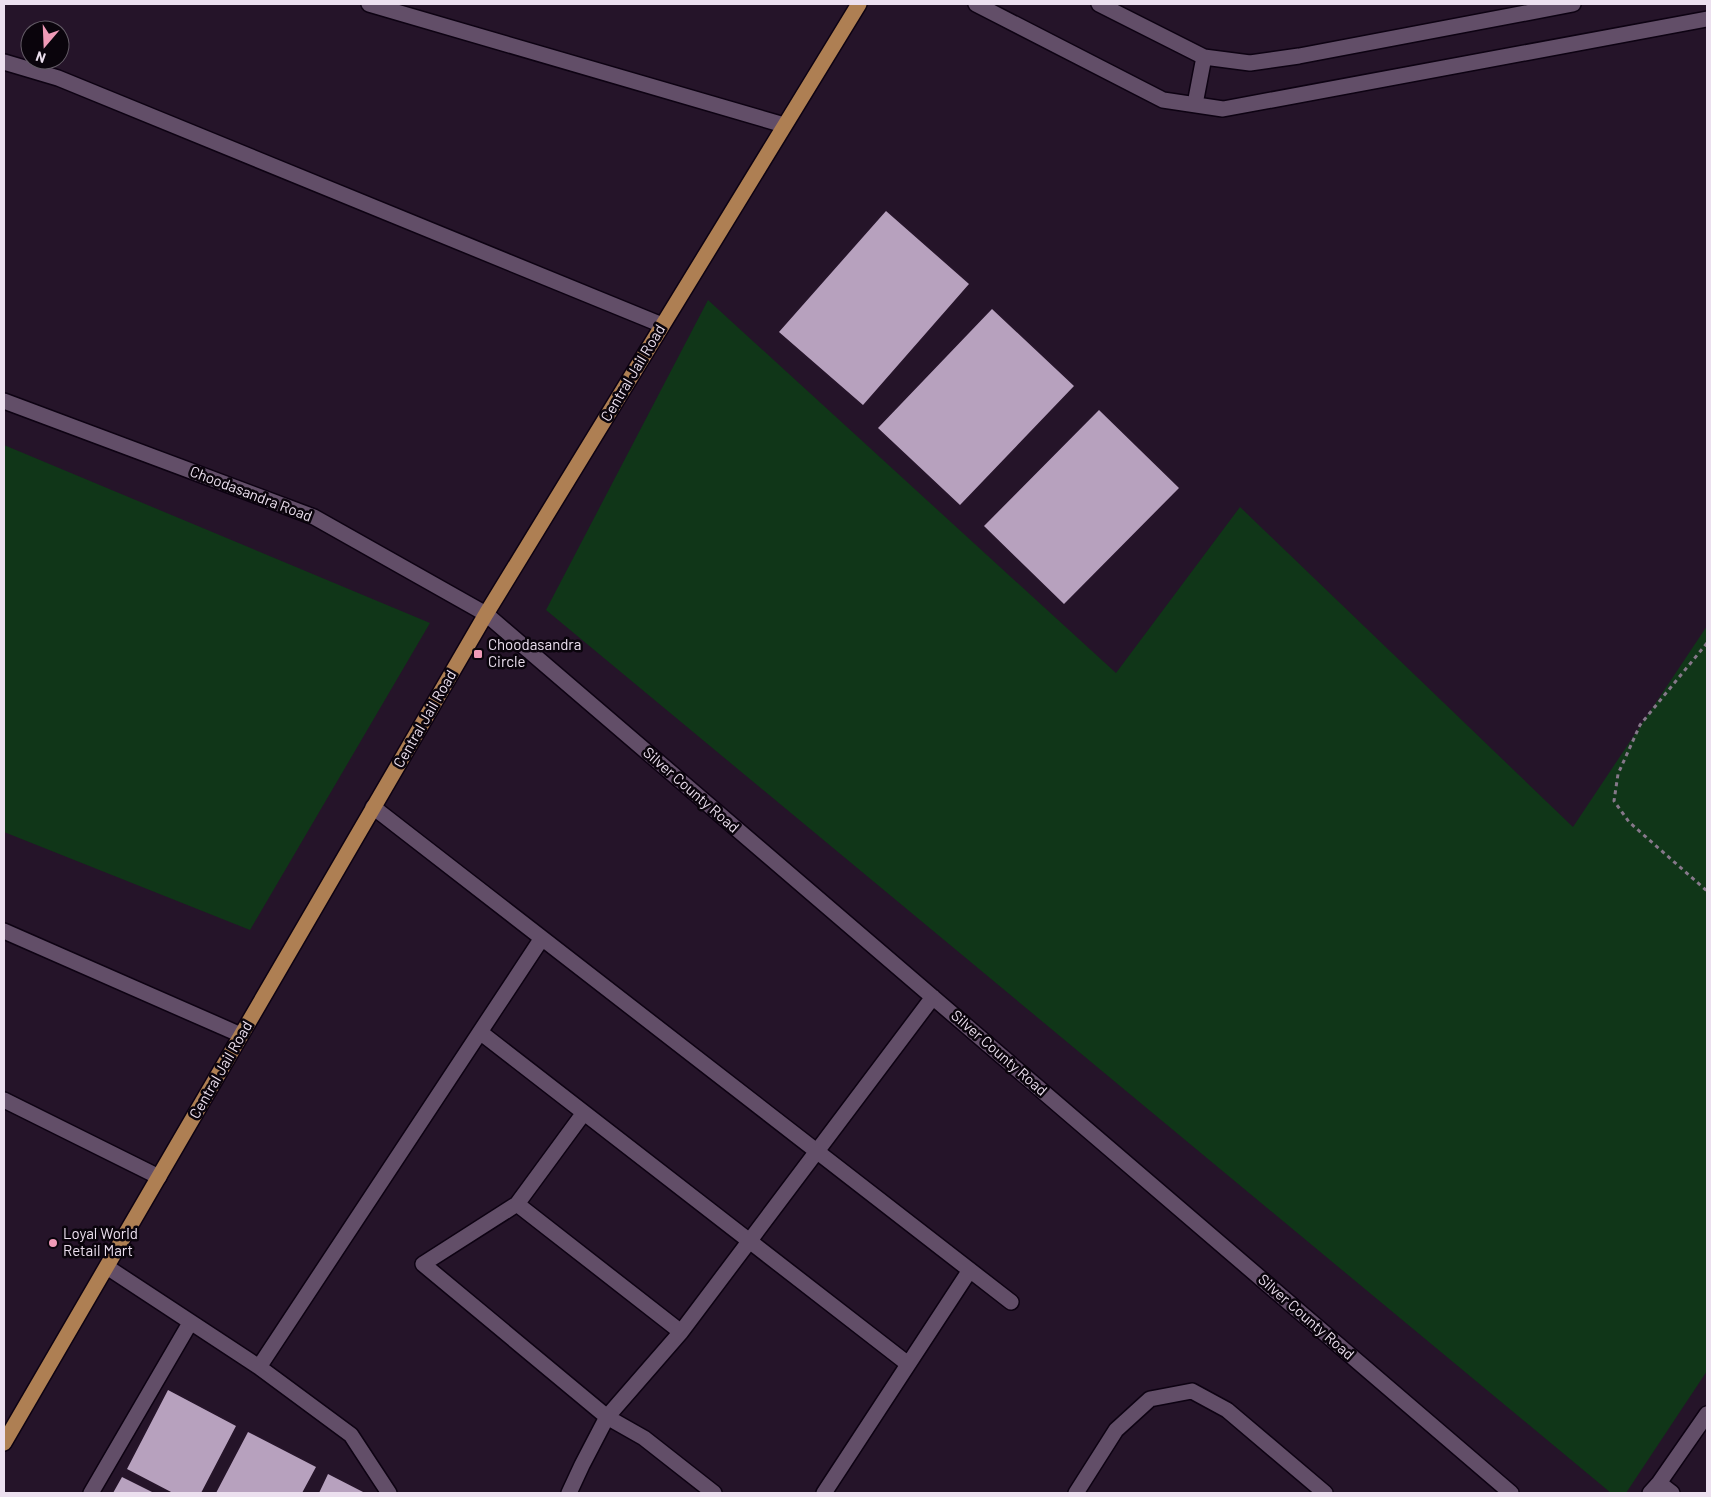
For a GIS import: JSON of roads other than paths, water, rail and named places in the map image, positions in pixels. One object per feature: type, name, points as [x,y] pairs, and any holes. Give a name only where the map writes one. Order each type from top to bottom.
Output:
[{"type":"main road","name":"Central Jail Road","points":[[4,1443],[486,614],[859,4]]},
{"type":"street","points":[[369,4],[784,126]]},
{"type":"street","points":[[976,4],[1164,100],[1223,109],[1707,19]]},
{"type":"street","points":[[1099,4],[1204,56],[1250,63],[1299,56],[1573,4]]},
{"type":"street","points":[[1195,104],[1204,56]]},
{"type":"street","points":[[4,62],[58,78],[662,325]]},
{"type":"street","name":"Choodasandra Road","points":[[4,402],[314,517],[486,614]]},
{"type":"street","name":"Silver County Road","points":[[486,614],[1509,1492]]},
{"type":"street","points":[[373,808],[1011,1302]]},
{"type":"street","points":[[4,931],[241,1034]]},
{"type":"street","points":[[259,1367],[542,938]]},
{"type":"street","points":[[569,1493],[607,1416],[681,1332],[933,997]]},
{"type":"street","points":[[480,1032],[583,1114],[750,1240],[908,1364]]},
{"type":"street","points":[[4,1100],[159,1177]]},
{"type":"street","points":[[583,1114],[516,1204],[423,1264],[607,1416],[644,1438],[714,1493]]},
{"type":"street","points":[[516,1204],[681,1332]]},
{"type":"street","points":[[107,1267],[259,1367],[351,1435],[389,1493]]},
{"type":"street","points":[[824,1493],[970,1270]]},
{"type":"street","points":[[91,1493],[190,1323]]},
{"type":"street","points":[[1076,1493],[1116,1430],[1150,1400],[1192,1391],[1227,1410],[1324,1493]]},
{"type":"street","points":[[1672,1493],[1654,1488],[1707,1414]]},
{"type":"place","name":"Choodasandra Circle","points":[[478,654]]},
{"type":"place","name":"Loyal World Retail Mart","points":[[53,1243]]}]
